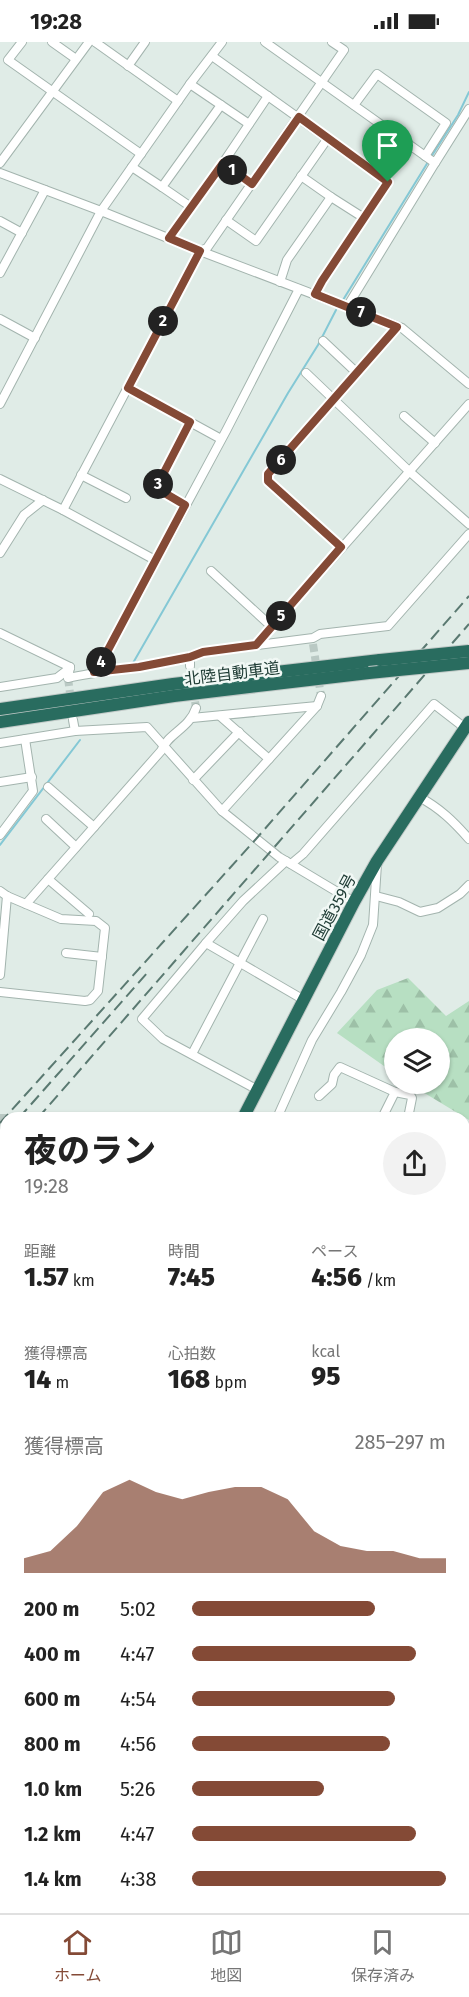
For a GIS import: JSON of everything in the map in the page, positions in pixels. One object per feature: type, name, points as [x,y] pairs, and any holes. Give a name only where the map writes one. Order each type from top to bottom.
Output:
[{"type":"highway","name":"北陸自動車道","points":[[0,709],[196,681],[469,651]]},
{"type":"highway","name":"北陸自動車道","points":[[0,722],[174,696],[469,663]]},
{"type":"highway","name":"国道359号","points":[[246,1112],[354,902],[378,861],[467,725]]},
{"type":"street","points":[[22,42],[8,60],[141,154]]},
{"type":"street","points":[[52,42],[76,59]]},
{"type":"street","points":[[0,163],[89,42]]},
{"type":"street","points":[[95,42],[178,101]]},
{"type":"street","points":[[129,66],[145,42]]},
{"type":"street","points":[[0,404],[101,211],[222,42]]},
{"type":"street","points":[[265,42],[435,163]]},
{"type":"street","points":[[63,510],[200,251],[207,248],[344,50],[332,42]]},
{"type":"street","points":[[212,56],[388,182],[315,294]]},
{"type":"street","points":[[354,105],[377,74],[446,123],[425,156]]},
{"type":"street","points":[[190,84],[249,124]]},
{"type":"street","points":[[169,238],[268,96]]},
{"type":"street","points":[[162,187],[221,105]]},
{"type":"street","points":[[347,307],[469,110]]},
{"type":"street","points":[[226,220],[256,241],[328,138]]},
{"type":"street","points":[[223,163],[252,184]]},
{"type":"street","points":[[132,167],[192,207]]},
{"type":"street","points":[[0,174],[402,328],[469,384]]},
{"type":"street","points":[[301,176],[364,219]]},
{"type":"street","points":[[0,273],[45,190]]},
{"type":"street","points":[[280,282],[287,260],[332,197]]},
{"type":"street","points":[[0,221],[22,233]]},
{"type":"street","points":[[94,672],[100,665],[154,560],[221,439],[299,289]]},
{"type":"street","points":[[0,319],[35,338]]},
{"type":"street","points":[[341,547],[268,481],[268,474],[397,327]]},
{"type":"street","points":[[323,341],[357,373]]},
{"type":"street","points":[[306,373],[410,472],[469,524]]},
{"type":"street","points":[[128,388],[221,439]]},
{"type":"street","points":[[256,645],[469,404]]},
{"type":"street","points":[[404,416],[435,443]]},
{"type":"street","points":[[185,505],[156,488],[190,422]]},
{"type":"street","points":[[81,475],[126,498]]},
{"type":"street","points":[[0,479],[63,510],[154,560]]},
{"type":"street","points":[[0,553],[24,515],[43,500]]},
{"type":"street","points":[[70,668],[68,678],[94,672],[139,667],[190,657],[203,652],[313,641],[320,634],[388,627],[469,534]]},
{"type":"street","points":[[211,571],[272,627]]},
{"type":"street","points":[[0,633],[70,668]]},
{"type":"street","points":[[190,657],[190,666]]},
{"type":"street","points":[[0,687],[57,678],[70,668]]},
{"type":"street","points":[[222,811],[317,706],[321,696]]},
{"type":"street","points":[[258,1090],[163,1039],[142,1019],[243,901],[303,854],[435,704],[467,725]]},
{"type":"street","points":[[192,718],[317,706]]},
{"type":"street","points":[[26,904],[160,752],[163,745],[192,718],[196,708]]},
{"type":"street","points":[[220,716],[270,759]]},
{"type":"street","points":[[73,720],[75,731]]},
{"type":"street","points":[[0,743],[75,731],[147,727],[222,811],[289,863],[354,902]]},
{"type":"street","points":[[193,780],[239,732]]},
{"type":"street","points":[[0,835],[33,791],[25,739]]},
{"type":"street","points":[[0,782],[32,777]]},
{"type":"street","points":[[48,787],[94,827]]},
{"type":"street","points":[[419,797],[452,819],[469,839]]},
{"type":"street","points":[[46,819],[76,847]]},
{"type":"street","points":[[280,1112],[312,1040],[342,992],[373,925],[378,861]]},
{"type":"street","points":[[48,879],[88,914]]},
{"type":"street","points":[[376,896],[399,902],[420,912],[438,908],[460,894],[469,885]]},
{"type":"street","points":[[0,975],[4,894],[61,919],[96,921],[105,928],[99,991],[90,1000],[0,992]]},
{"type":"street","points":[[192,1054],[263,919]]},
{"type":"street","points":[[206,943],[304,1000]]},
{"type":"street","points":[[66,953],[102,957]]},
{"type":"street","points":[[319,1096],[332,1084],[334,1075],[340,1067],[384,1087]]},
{"type":"street","points":[[385,1112],[394,1094]]},
{"type":"street","points":[[405,1094],[412,1098],[409,1112]]},
{"type":"green space","points":[[408,978],[446,1016],[469,1001],[469,1112],[456,1112],[426,1094],[450,1094],[450,1028],[384,1028],[384,1066],[337,1033],[377,990]]},
{"type":"waterway","points":[[431,157],[458,115],[469,92]]},
{"type":"waterway","points":[[343,300],[428,162]]},
{"type":"waterway","points":[[133,663],[318,345],[336,310]]},
{"type":"waterway","points":[[0,845],[80,740]]},
{"type":"tunnel","points":[[313,644],[321,696]]},
{"type":"tunnel","points":[[190,666],[196,708]]},
{"type":"tunnel","points":[[68,678],[73,716]]},
{"type":"railway","points":[[10,1112],[256,839],[469,596]]},
{"type":"railway","points":[[43,1112],[469,624]]},
{"type":"railway","points":[[24,1112],[148,972]]},
{"type":"route","points":[[299,117],[388,182],[315,294],[397,327],[268,474],[268,481],[341,547],[256,645],[203,652],[190,657],[139,667],[94,672],[100,665],[185,505],[156,488],[190,422],[128,388],[200,251],[169,238],[223,163],[252,184],[299,117]]}]
